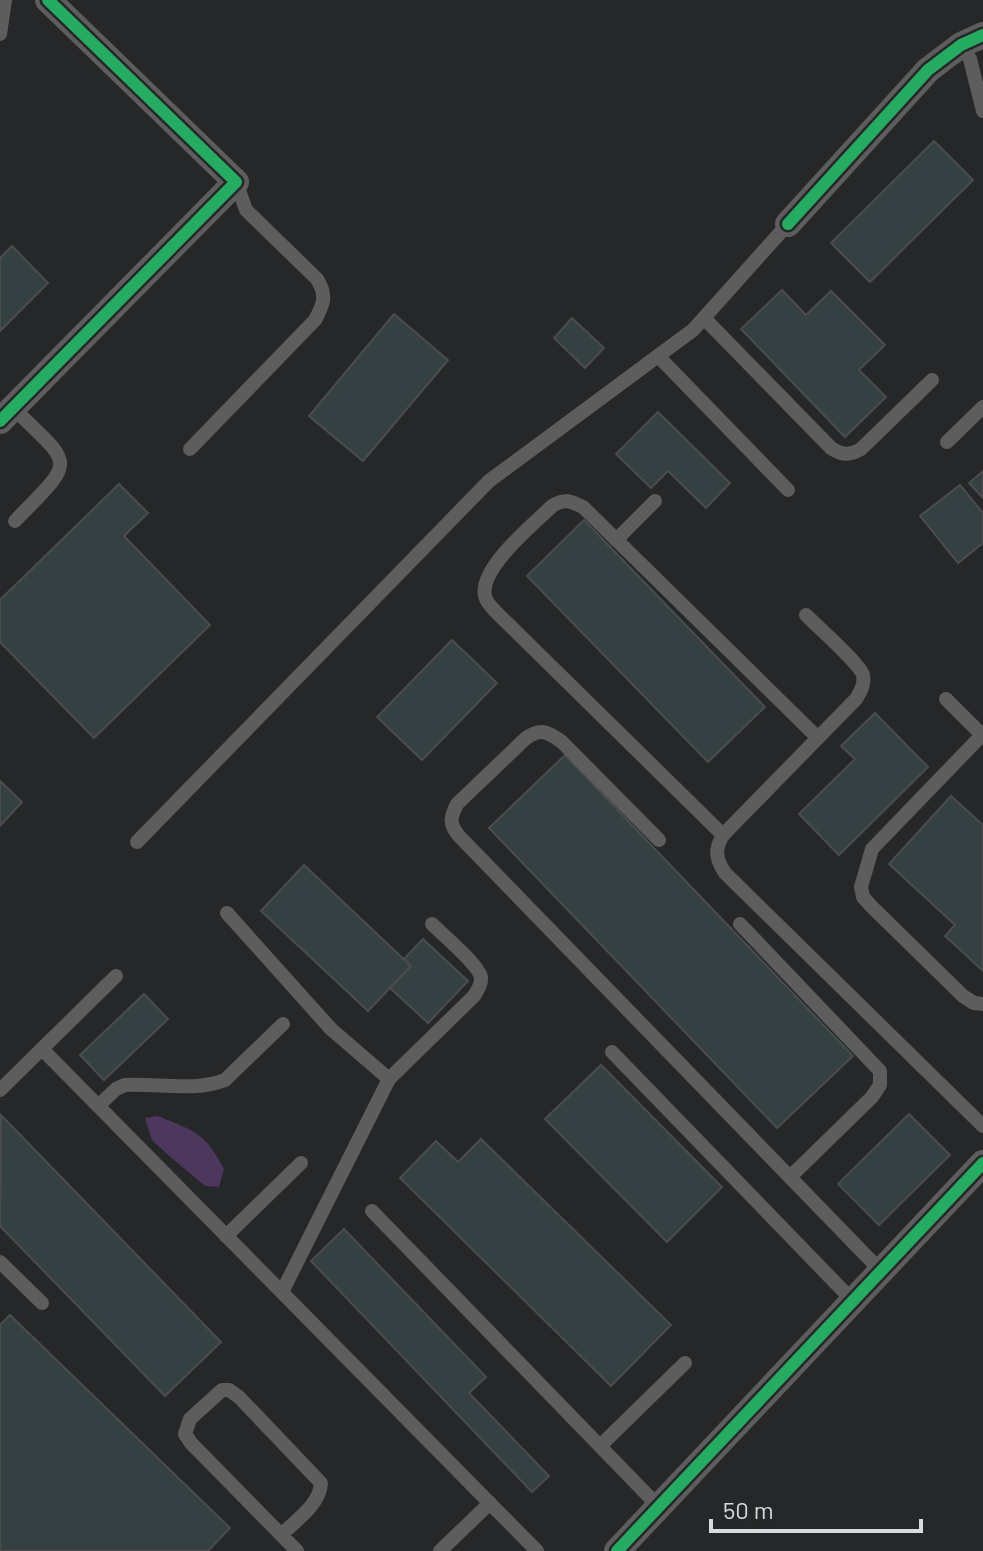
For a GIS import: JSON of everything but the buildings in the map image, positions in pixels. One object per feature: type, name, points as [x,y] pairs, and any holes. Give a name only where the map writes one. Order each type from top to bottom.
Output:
[{"type":"street","points":[[6,415],[236,182],[48,0]]},
{"type":"street","points":[[788,224],[928,70],[972,40]]},
{"type":"street","points":[[617,1551],[983,1163]]},
{"type":"lane","points":[[0,34],[5,0]]},
{"type":"lane","points":[[972,40],[970,59],[983,111]]},
{"type":"lane","points":[[190,449],[315,320],[323,306],[325,291],[317,279],[246,210],[236,182]]},
{"type":"lane","points":[[137,842],[489,481],[693,330],[788,224]]},
{"type":"lane","points":[[704,318],[831,448],[841,454],[852,454],[861,449],[932,380]]},
{"type":"lane","points":[[658,356],[788,490]]},
{"type":"lane","points":[[947,442],[983,407]]},
{"type":"lane","points":[[6,415],[57,451],[62,460],[61,470],[55,479],[15,521]]},
{"type":"lane","points":[[723,835],[496,612],[485,597],[486,580],[493,566],[552,506],[570,500],[583,507],[818,738]]},
{"type":"lane","points":[[616,540],[655,501]]},
{"type":"lane","points":[[806,615],[863,674],[862,688],[856,699],[723,835],[717,845],[716,859],[725,873],[983,1126]]},
{"type":"lane","points":[[946,699],[983,735],[872,849],[861,887],[863,897],[871,906],[963,996],[974,1003],[983,1004]]},
{"type":"lane","points":[[659,840],[562,742],[546,731],[535,731],[525,739],[457,804],[451,816],[451,826],[459,836],[881,1271]]},
{"type":"lane","points":[[227,913],[331,1029],[389,1079]]},
{"type":"lane","points":[[282,1292],[389,1079],[474,996],[480,986],[481,977],[474,967],[432,924]]},
{"type":"lane","points":[[740,924],[880,1071],[880,1085],[872,1097],[790,1177]]},
{"type":"lane","points":[[0,1090],[116,976]]},
{"type":"lane","points":[[98,1106],[125,1085],[199,1085],[225,1080],[283,1024]]},
{"type":"lane","points":[[42,1049],[537,1551]]},
{"type":"lane","points":[[612,1052],[853,1301]]},
{"type":"lane","points":[[226,1236],[301,1163]]},
{"type":"lane","points":[[372,1211],[659,1507]]},
{"type":"lane","points":[[0,1262],[42,1303]]},
{"type":"lane","points":[[600,1446],[685,1363]]},
{"type":"lane","points":[[281,1535],[314,1502],[321,1492],[321,1483],[239,1397],[229,1390],[222,1390],[190,1419],[185,1434],[281,1535],[297,1551]]},
{"type":"lane","points":[[440,1551],[490,1503]]},
{"type":"shaded area","points":[[158,1116],[197,1134],[211,1147],[224,1169],[219,1187],[205,1186],[152,1140],[145,1118]]},
{"type":"cycle path","points":[[0,421],[236,182],[48,0]]},
{"type":"cycle path","points":[[788,224],[928,70],[961,45],[983,35]]},
{"type":"cycle path","points":[[617,1551],[983,1163]]}]
